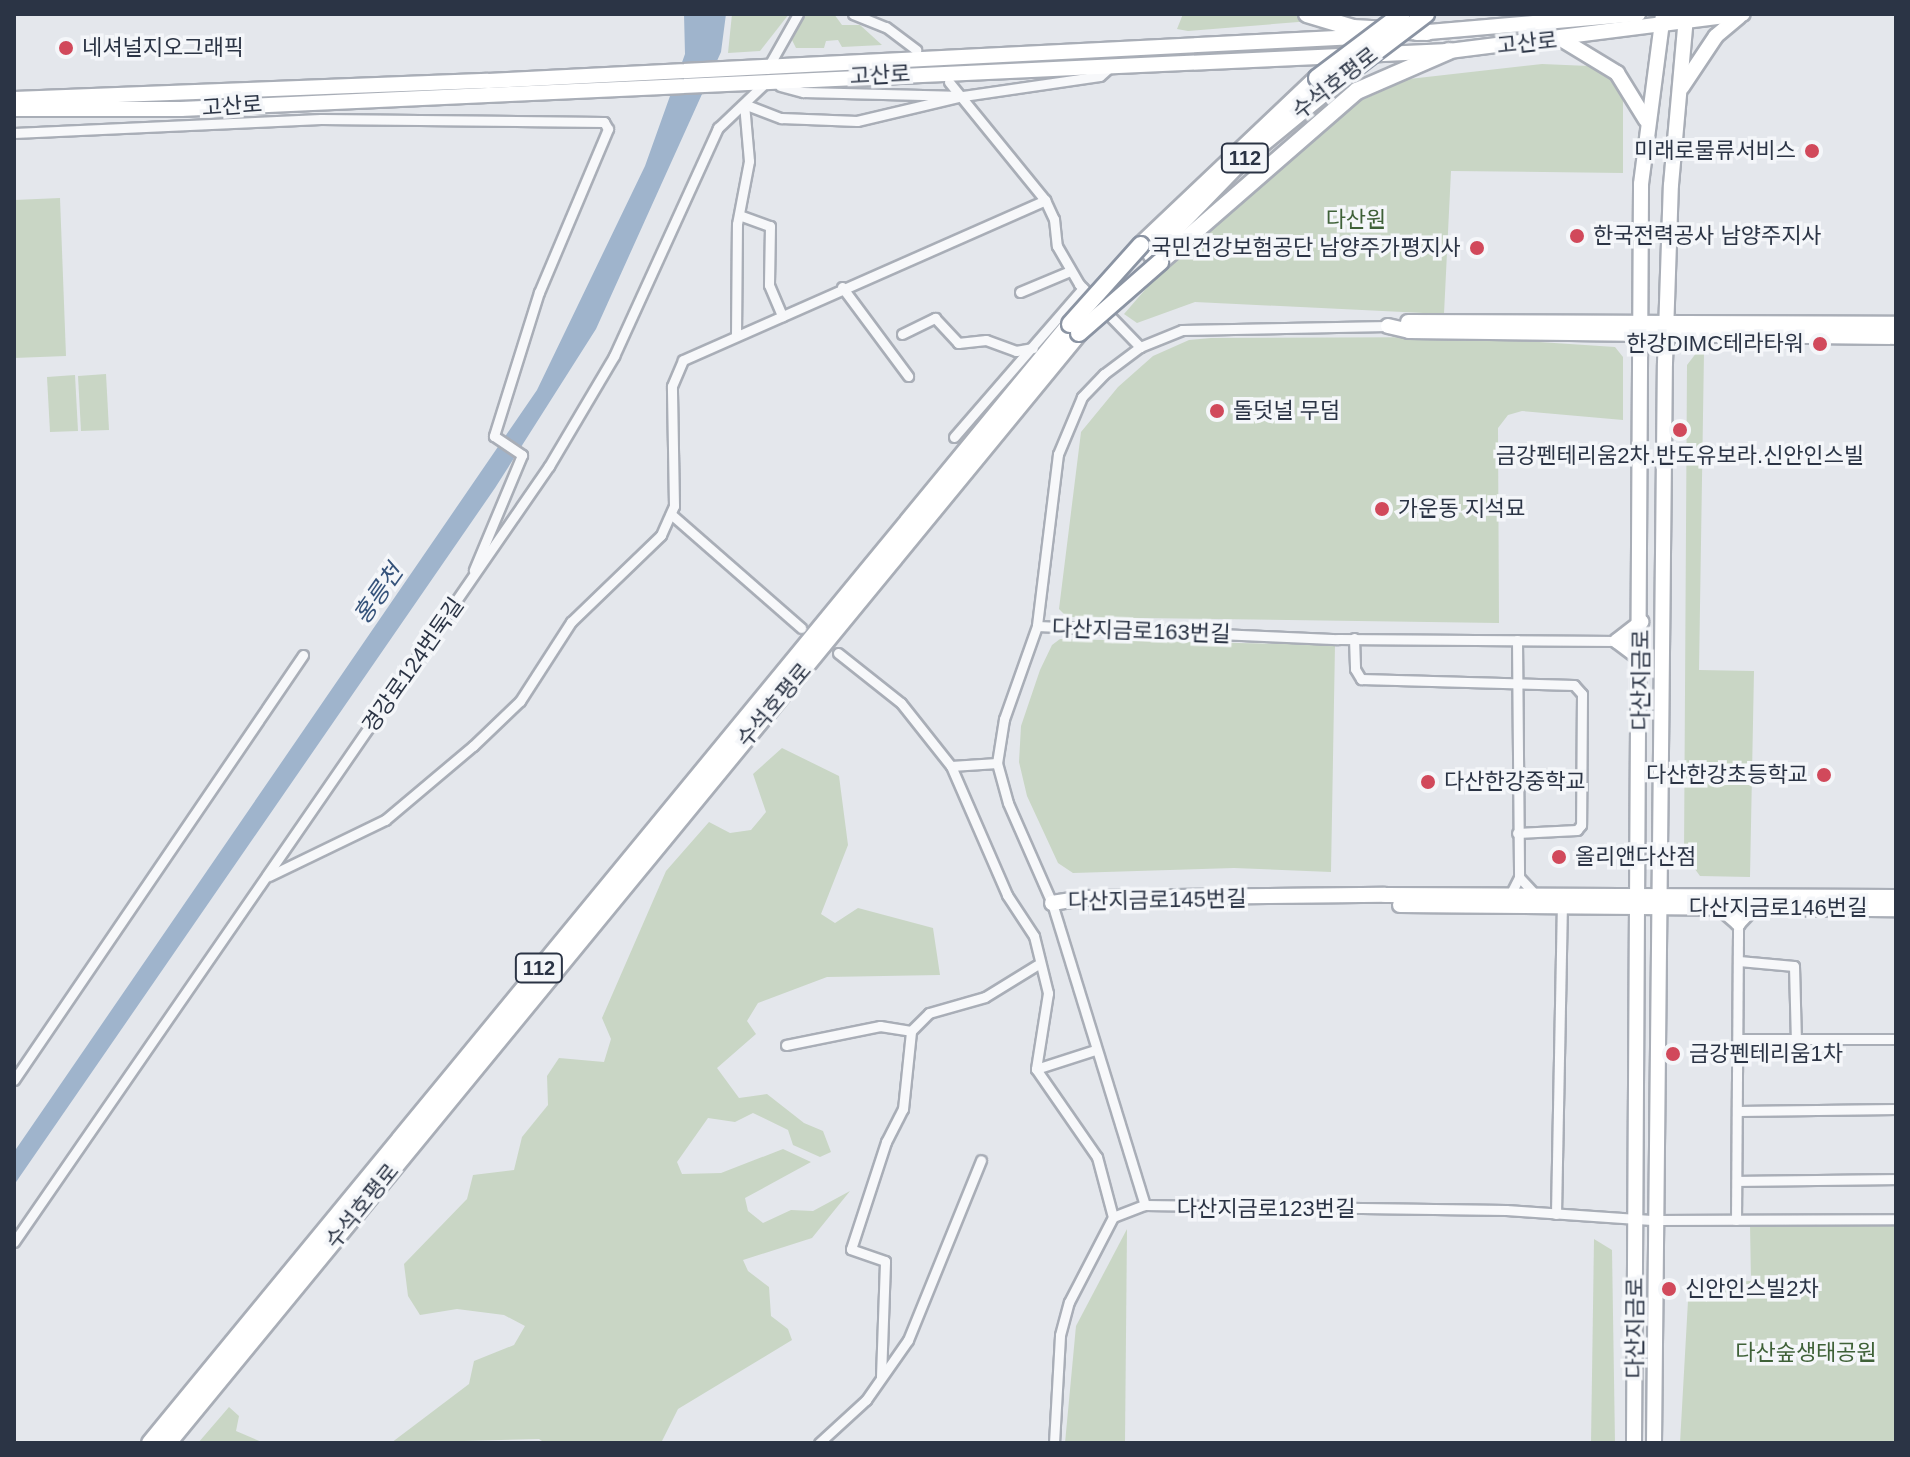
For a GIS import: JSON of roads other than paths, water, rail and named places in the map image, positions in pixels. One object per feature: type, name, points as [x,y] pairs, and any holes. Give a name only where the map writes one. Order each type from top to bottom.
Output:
[{"type":"highway","points":[[1307,14],[1353,28],[1427,32]]},
{"type":"highway","points":[[1341,68],[1387,14]]},
{"type":"highway","name":"수석호평로","points":[[150,1443],[1074,329],[1241,161],[1402,14]]},
{"type":"highway","name":"수석호평로","points":[[1151,254],[1317,78],[1341,68],[1426,14]]},
{"type":"highway","points":[[1074,329],[1151,254],[1357,91],[1449,51]]},
{"type":"highway","name":"수석호평로","points":[[168,1443],[1074,329]]},
{"type":"street","name":"경강로124번둑길","points":[[14,1242],[473,578],[614,356],[718,128],[744,104],[766,74],[798,14]]},
{"type":"street","points":[[853,14],[886,27],[916,50]]},
{"type":"street","name":"고산로","points":[[14,109],[181,109],[729,84],[766,74],[1427,32],[1638,14]]},
{"type":"street","name":"고산로","points":[[14,99],[737,68],[766,74],[1449,51],[1561,39],[1662,20],[1743,14]]},
{"type":"street","points":[[1678,94],[1706,48],[1743,14]]},
{"type":"street","name":"다산지금로","points":[[1654,1443],[1654,1220],[1661,903],[1666,329],[1678,94],[1686,19]]},
{"type":"street","name":"다산지금로","points":[[1634,1443],[1641,659],[1640,328],[1646,120],[1662,20]]},
{"type":"street","points":[[1561,39],[1617,73],[1646,120]]},
{"type":"street","points":[[736,336],[739,215],[749,161],[744,104],[781,118],[857,121],[963,96],[1100,76],[1114,64]]},
{"type":"street","points":[[766,74],[803,92],[963,96]]},
{"type":"street","points":[[949,82],[1045,200],[1070,271],[1140,347]]},
{"type":"street","points":[[14,133],[321,119],[604,122],[608,129],[539,292],[494,436],[522,455],[473,578]]},
{"type":"street","points":[[266,877],[385,820],[473,746],[520,701],[571,622],[661,535],[671,514],[672,386],[683,360],[842,287],[1045,200]]},
{"type":"street","points":[[739,215],[770,226],[769,285],[782,316]]},
{"type":"street","points":[[1020,292],[1070,271]]},
{"type":"street","points":[[842,287],[908,376]]},
{"type":"street","points":[[954,437],[1083,288]]},
{"type":"street","points":[[902,334],[935,318],[955,343],[986,340],[1016,351],[1033,348]]},
{"type":"street","points":[[1666,329],[1896,324]]},
{"type":"street","name":"다산지금로163번길","points":[[1617,641],[1354,638],[1037,626],[1066,427],[1082,397],[1140,347],[1182,330],[1207,326],[1388,326],[1409,331],[1666,329]]},
{"type":"street","points":[[1666,329],[1896,337]]},
{"type":"street","points":[[671,514],[801,628]]},
{"type":"street","points":[[1641,622],[1617,641],[1641,659]]},
{"type":"street","name":"다산지금로145번길","points":[[1037,626],[1004,719],[997,763],[1008,803],[1052,903],[1082,898],[1365,899],[1536,895],[1661,903]]},
{"type":"street","points":[[1354,638],[1355,669],[1361,679],[1574,685],[1582,694],[1581,825],[1577,830],[1517,833]]},
{"type":"street","points":[[1510,895],[1519,877],[1517,640]]},
{"type":"street","points":[[838,653],[901,703],[951,766],[1007,895],[1034,936],[1037,965],[1048,993],[1036,1069],[1097,1157],[1113,1217]]},
{"type":"street","points":[[14,1080],[303,655]]},
{"type":"street","points":[[951,766],[997,763]]},
{"type":"street","points":[[1519,877],[1536,895]]},
{"type":"street","name":"다산지금로146번길","points":[[1661,903],[1896,897]]},
{"type":"street","name":"다산지금로145번길","points":[[1365,899],[1384,905],[1562,906],[1639,902]]},
{"type":"street","name":"다산지금로123번길","points":[[1052,903],[1145,1205],[1556,1214],[1654,1220],[1896,1219]]},
{"type":"street","name":"다산지금로146번길","points":[[1661,903],[1721,908],[1896,909]]},
{"type":"street","points":[[1556,1214],[1562,906]]},
{"type":"street","points":[[1721,908],[1738,923]]},
{"type":"street","points":[[1736,1220],[1738,923],[1752,908]]},
{"type":"street","points":[[1739,961],[1794,966],[1796,1041]]},
{"type":"street","points":[[881,1377],[885,1261],[851,1249],[882,1154],[903,1109],[911,1031],[929,1013],[985,997],[1037,965]]},
{"type":"street","points":[[786,1045],[880,1026],[911,1031]]},
{"type":"street","points":[[1739,1039],[1896,1039]]},
{"type":"street","points":[[1036,1069],[1095,1050]]},
{"type":"street","points":[[1738,1111],[1896,1109]]},
{"type":"street","points":[[819,1443],[866,1400],[922,1315],[949,1231],[981,1160]]},
{"type":"street","points":[[1737,1181],[1896,1179]]},
{"type":"street","points":[[1054,1443],[1060,1335],[1084,1268],[1113,1217],[1145,1205]]},
{"type":"water","name":"홍릉천","points":[[684,14],[726,14],[721,52],[596,329],[495,488],[14,1185],[14,1152],[537,390],[645,166],[685,54]]},
{"type":"place","name":"네셔널지오그래픽","points":[[66,48]]},
{"type":"place","name":"미래로물류서비스","points":[[1812,151]]},
{"type":"place","name":"한국전력공사 남양주지사","points":[[1577,236]]},
{"type":"place","name":"국민건강보험공단 남양주가평지사","points":[[1477,248]]},
{"type":"place","name":"한강DIMC테라타워","points":[[1820,344]]},
{"type":"place","name":"돌덧널 무덤","points":[[1217,411]]},
{"type":"place","name":"금강펜테리움2차.반도유보라.신안인스빌","points":[[1680,430]]},
{"type":"place","name":"가운동 지석묘","points":[[1382,509]]},
{"type":"place","name":"다산한강초등학교","points":[[1824,775]]},
{"type":"place","name":"다산한강중학교","points":[[1428,782]]},
{"type":"place","name":"올리앤다산점","points":[[1559,857]]},
{"type":"place","name":"금강펜테리움1차","points":[[1673,1054]]},
{"type":"place","name":"신안인스빌2차","points":[[1669,1289]]},
{"type":"park label","name":"다산원","points":[[1356,220]]},
{"type":"park label","name":"다산숲생태공원","points":[[1806,1353]]}]
